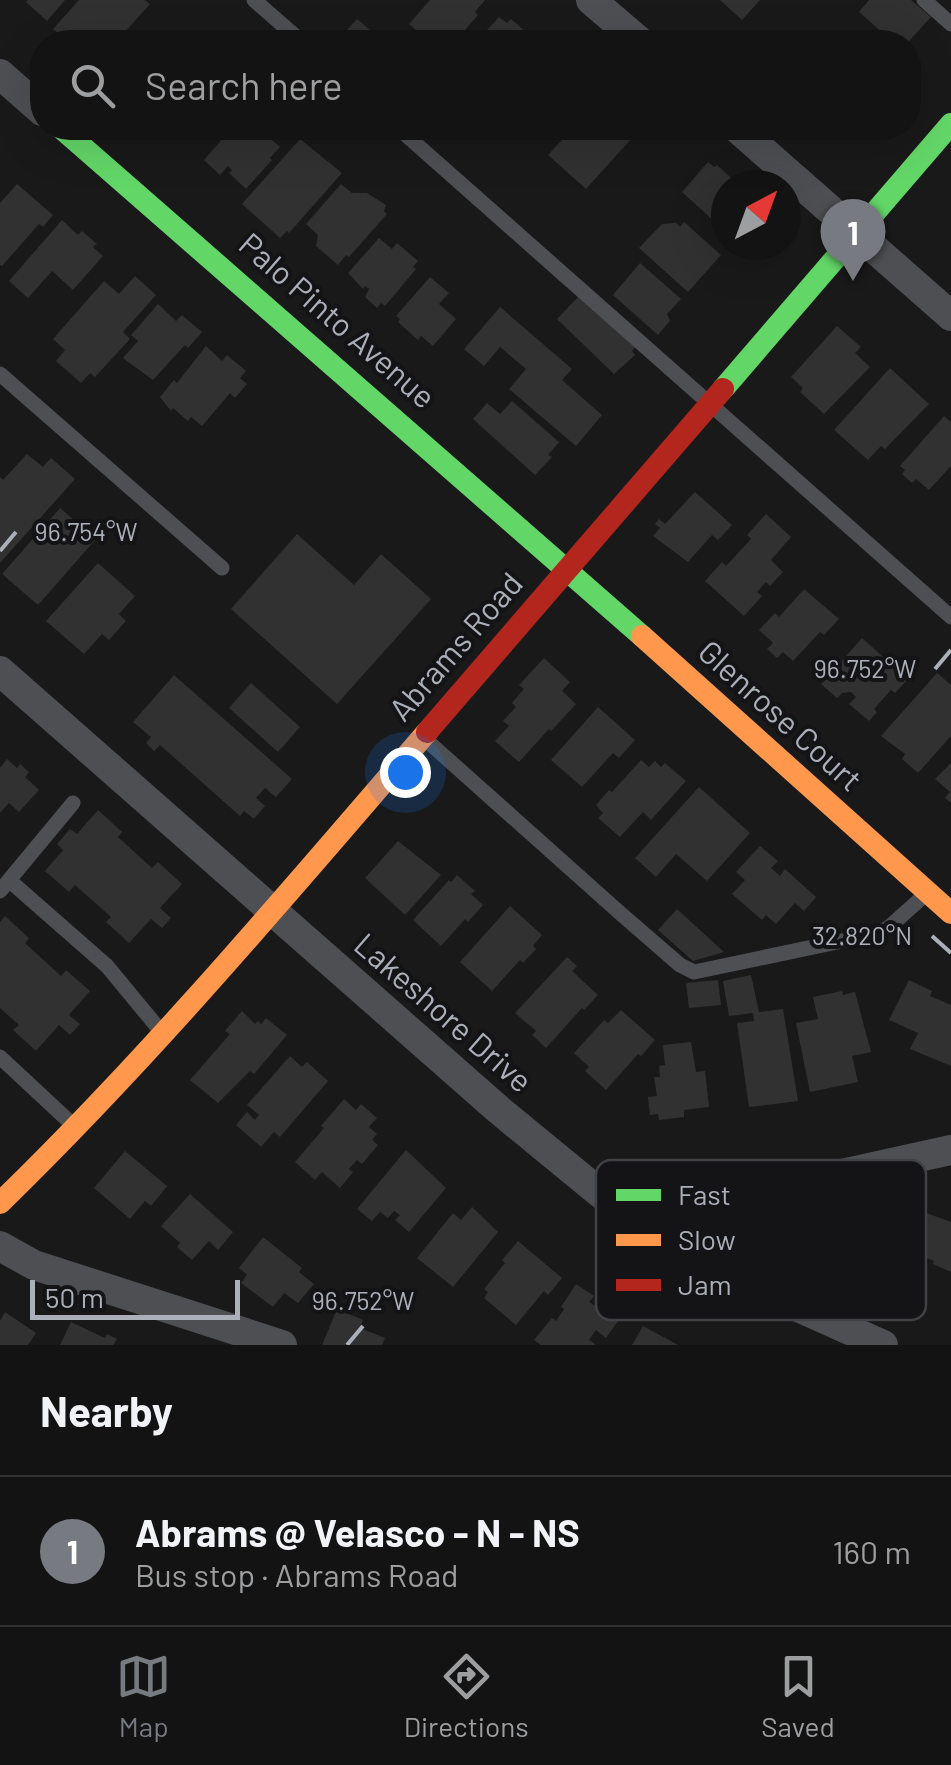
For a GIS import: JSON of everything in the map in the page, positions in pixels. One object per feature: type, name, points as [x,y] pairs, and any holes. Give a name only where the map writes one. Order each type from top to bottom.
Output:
[{"type":"main road","name":"Abrams Road","points":[[0,1203],[77,1128],[164,1034],[951,124]]},
{"type":"main road","name":"Palo Pinto Avenue","points":[[75,140],[566,568]]},
{"type":"main road","name":"Glenrose Court","points":[[566,568],[951,913]]},
{"type":"street","points":[[591,0],[626,30]]},
{"type":"street","points":[[0,74],[30,100]]},
{"type":"street","points":[[751,140],[951,316]]},
{"type":"street","name":"Lakeshore Drive","points":[[0,671],[596,1190]]},
{"type":"street","points":[[905,1160],[951,1150]]},
{"type":"street","points":[[0,1246],[34,1265],[282,1345]]},
{"type":"street","name":"Lakeshore Drive","points":[[827,1320],[883,1345]]},
{"type":"lane","points":[[254,0],[288,30]]},
{"type":"lane","points":[[924,0],[951,24]]},
{"type":"lane","points":[[412,140],[951,617]]},
{"type":"lane","points":[[0,374],[222,568]]},
{"type":"lane","points":[[422,736],[620,913],[694,972],[875,934],[888,928],[928,892]]},
{"type":"lane","points":[[73,803],[5,886],[107,966],[164,1034]]},
{"type":"lane","points":[[0,1057],[77,1128]]},
{"type":"building","points":[[28,0],[65,0],[47,21]]},
{"type":"building","points":[[79,0],[145,0],[150,4],[127,30],[53,29]]},
{"type":"building","points":[[430,0],[485,0],[465,30],[416,30],[409,24]]},
{"type":"building","points":[[720,0],[760,0],[742,20]]},
{"type":"building","points":[[869,0],[911,0],[931,17],[919,30],[879,30],[859,12]]},
{"type":"building","points":[[499,17],[507,23],[511,19],[524,30],[487,30]]},
{"type":"building","points":[[357,19],[370,30],[347,30]]},
{"type":"building","points":[[222,140],[272,140],[280,147],[246,189],[229,173],[232,170],[228,166],[220,175],[204,160]]},
{"type":"building","points":[[299,140],[342,173],[289,233],[280,238],[242,204]]},
{"type":"building","points":[[562,140],[630,140],[586,189],[548,155]]},
{"type":"building","points":[[708,162],[722,170],[711,170],[711,218],[682,192]]},
{"type":"building","points":[[17,184],[53,215],[43,227],[39,224],[2,266],[0,203]]},
{"type":"building","points":[[341,184],[352,193],[367,193],[386,205],[387,214],[338,265],[316,246],[318,235],[306,224]]},
{"type":"building","points":[[62,220],[78,235],[82,231],[97,244],[93,247],[103,256],[73,290],[52,271],[28,298],[9,281]]},
{"type":"building","points":[[684,222],[711,246],[711,260],[717,260],[688,292],[639,248],[662,224],[676,223],[680,227]]},
{"type":"building","points":[[379,238],[392,249],[397,243],[418,261],[413,267],[416,269],[385,306],[381,303],[377,308],[365,297],[369,289],[363,289],[348,273]]},
{"type":"building","points":[[640,263],[681,299],[667,314],[670,321],[658,335],[613,295]]},
{"type":"building","points":[[135,276],[156,295],[123,332],[130,339],[95,377],[90,373],[81,383],[56,361],[65,350],[53,339],[104,281],[119,294]]},
{"type":"building","points":[[430,277],[449,293],[439,304],[456,319],[433,346],[421,336],[418,340],[396,316]]},
{"type":"building","points":[[578,297],[640,342],[632,351],[635,355],[614,374],[557,319]]},
{"type":"building","points":[[158,304],[176,321],[182,315],[202,332],[153,380],[123,358],[138,341],[131,335]]},
{"type":"building","points":[[500,307],[572,369],[562,380],[602,415],[576,446],[509,389],[526,369],[500,347],[484,366],[464,349]]},
{"type":"building","points":[[837,326],[861,347],[855,353],[870,367],[824,414],[800,392],[803,388],[791,377]]},
{"type":"building","points":[[206,346],[222,361],[227,355],[246,371],[240,378],[247,384],[235,398],[230,393],[202,426],[191,417],[188,421],[173,408],[171,411],[160,397],[174,380],[177,383]]},
{"type":"building","points":[[890,368],[929,404],[885,449],[881,446],[868,460],[834,430]]},
{"type":"building","points":[[512,401],[559,442],[548,455],[552,457],[535,475],[473,419],[487,403],[500,414]]},
{"type":"building","points":[[944,416],[951,422],[951,466],[929,490],[916,479],[912,483],[900,466]]},
{"type":"building","points":[[27,454],[43,467],[51,458],[75,479],[0,563],[0,477],[3,480]]},
{"type":"building","points":[[695,492],[732,525],[718,540],[712,535],[688,562],[653,536],[660,528],[655,524],[659,519],[665,524]]},
{"type":"building","points":[[60,508],[96,539],[38,605],[2,574]]},
{"type":"building","points":[[766,514],[791,537],[771,560],[783,572],[770,586],[766,582],[757,592],[762,596],[744,616],[705,581],[722,562],[726,566],[751,539],[747,535]]},
{"type":"building","points":[[297,534],[354,585],[381,554],[431,599],[337,704],[231,609]]},
{"type":"building","points":[[98,563],[135,596],[119,614],[126,621],[109,640],[102,634],[84,654],[46,621]]},
{"type":"building","points":[[804,589],[839,619],[824,635],[820,632],[793,661],[783,652],[777,658],[767,649],[773,643],[759,630],[775,613],[779,617]]},
{"type":"building","points":[[862,638],[908,679],[895,693],[891,690],[869,721],[849,704],[856,697],[851,692],[837,698],[821,684]]},
{"type":"building","points":[[544,658],[570,682],[562,691],[576,704],[519,762],[495,741],[509,726],[503,721],[516,707],[512,703],[524,689],[519,685]]},
{"type":"building","points":[[937,673],[951,685],[951,736],[918,773],[902,759],[905,754],[881,736]]},
{"type":"building","points":[[174,675],[292,779],[276,797],[265,788],[256,798],[265,806],[254,819],[244,811],[240,816],[160,745],[154,751],[146,743],[151,737],[133,722]]},
{"type":"building","points":[[251,683],[300,727],[278,752],[229,708]]},
{"type":"building","points":[[598,707],[635,740],[619,758],[613,753],[582,787],[551,760]]},
{"type":"building","points":[[7,759],[29,772],[25,777],[39,790],[19,812],[9,803],[0,813],[0,768]]},
{"type":"building","points":[[641,760],[649,767],[655,761],[661,767],[665,763],[686,781],[651,820],[643,812],[620,837],[598,818],[603,813],[596,805]]},
{"type":"building","points":[[951,763],[951,803],[945,798],[950,792],[935,779]]},
{"type":"building","points":[[699,787],[750,833],[707,881],[676,854],[656,877],[635,858]]},
{"type":"building","points":[[98,810],[122,832],[118,837],[152,868],[158,862],[182,884],[160,908],[171,918],[162,928],[151,919],[129,943],[106,922],[111,917],[75,885],[69,892],[45,871],[63,850],[57,844],[70,829],[77,834]]},
{"type":"building","points":[[398,841],[441,875],[405,915],[365,878]]},
{"type":"building","points":[[760,846],[778,861],[771,868],[780,876],[785,869],[816,897],[804,911],[795,903],[776,924],[766,915],[762,920],[732,894],[745,880],[736,872]]},
{"type":"building","points":[[457,875],[475,891],[471,894],[483,905],[441,946],[413,920]]},
{"type":"building","points":[[510,906],[542,935],[533,946],[536,949],[523,963],[520,960],[492,991],[460,962]]},
{"type":"building","points":[[677,909],[724,952],[693,961],[658,930]]},
{"type":"building","points":[[5,916],[29,938],[25,943],[61,976],[66,970],[90,991],[69,1015],[80,1024],[70,1035],[59,1025],[36,1051],[13,1030],[19,1025],[0,1008],[0,922]]},
{"type":"building","points":[[567,957],[577,966],[572,971],[598,995],[546,1048],[532,1035],[536,1031],[515,1013]]},
{"type":"building","points":[[751,975],[759,1012],[783,1009],[798,1101],[749,1107],[737,1023],[754,1021],[753,1013],[729,1016],[723,981]]},
{"type":"building","points":[[718,980],[721,1005],[689,1008],[686,983]]},
{"type":"building","points":[[909,980],[932,991],[930,996],[951,1005],[951,1066],[910,1049],[918,1033],[889,1020]]},
{"type":"building","points":[[842,991],[843,995],[855,992],[871,1052],[852,1056],[858,1082],[810,1092],[796,1023],[818,1019],[813,997]]},
{"type":"building","points":[[621,1010],[655,1040],[606,1090],[585,1071],[589,1067],[574,1053],[604,1020],[608,1023]]},
{"type":"building","points":[[242,1011],[255,1024],[266,1018],[287,1035],[254,1074],[250,1071],[218,1103],[190,1080],[230,1034],[225,1031]]},
{"type":"building","points":[[691,1042],[696,1072],[705,1071],[709,1107],[684,1110],[684,1117],[659,1120],[658,1114],[650,1115],[648,1097],[657,1096],[654,1077],[660,1077],[659,1066],[665,1065],[663,1045]]},
{"type":"building","points":[[290,1056],[302,1067],[307,1062],[328,1081],[280,1137],[274,1132],[261,1147],[236,1125],[247,1112],[255,1120],[259,1115],[247,1105]]},
{"type":"building","points":[[344,1099],[356,1110],[361,1104],[377,1118],[369,1127],[377,1134],[372,1140],[378,1145],[362,1164],[357,1160],[349,1169],[353,1172],[340,1188],[322,1172],[315,1180],[295,1162]]},
{"type":"building","points":[[406,1150],[446,1188],[409,1232],[395,1220],[400,1215],[394,1211],[388,1218],[380,1212],[372,1221],[357,1209]]},
{"type":"building","points":[[125,1151],[167,1186],[151,1206],[145,1201],[130,1219],[94,1188]]},
{"type":"building","points":[[190,1194],[233,1232],[218,1250],[209,1241],[192,1260],[161,1226]]},
{"type":"building","points":[[472,1207],[498,1232],[453,1287],[417,1258],[453,1213],[461,1220]]},
{"type":"building","points":[[926,1213],[951,1222],[951,1272],[933,1264],[926,1257]]},
{"type":"building","points":[[263,1237],[302,1268],[299,1272],[314,1284],[298,1303],[284,1293],[273,1307],[241,1283],[247,1275],[239,1268]]},
{"type":"building","points":[[518,1241],[562,1278],[548,1295],[544,1291],[516,1325],[484,1298],[488,1292],[484,1289]]},
{"type":"building","points":[[576,1284],[594,1296],[589,1302],[596,1307],[596,1320],[618,1321],[606,1338],[596,1330],[589,1340],[596,1345],[541,1345],[534,1340],[552,1318],[556,1321],[564,1309],[561,1307]]},
{"type":"building","points":[[337,1309],[363,1320],[360,1328],[385,1338],[382,1345],[322,1345]]},
{"type":"building","points":[[5,1312],[36,1333],[28,1345],[0,1345],[0,1321]]},
{"type":"building","points":[[71,1322],[105,1338],[107,1334],[117,1339],[113,1345],[60,1345]]},
{"type":"building","points":[[643,1326],[678,1345],[632,1345]]},
{"type":"traffic: fast","points":[[723,389],[951,124]]},
{"type":"traffic: fast","points":[[75,140],[642,636]]},
{"type":"traffic: slow","points":[[642,636],[951,913]]},
{"type":"traffic: slow","points":[[0,1203],[166,1031],[427,732]]},
{"type":"traffic: jam","points":[[427,732],[723,389]]},
{"type":"place","name":"Abrams @ Velasco - N - NS","points":[[853,281]]}]
